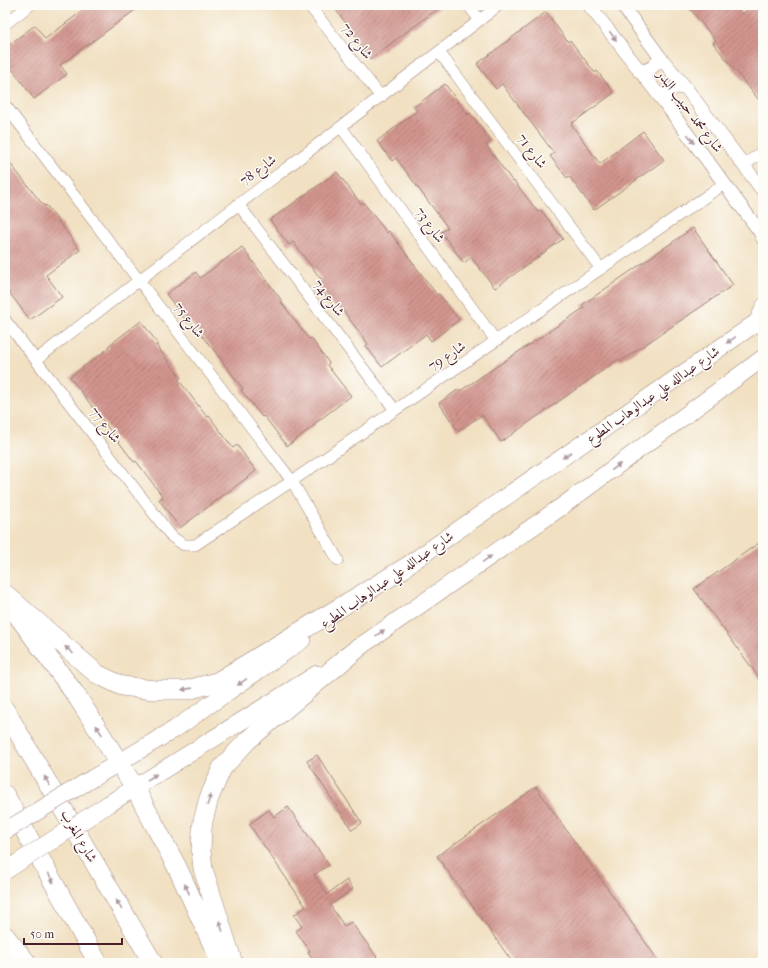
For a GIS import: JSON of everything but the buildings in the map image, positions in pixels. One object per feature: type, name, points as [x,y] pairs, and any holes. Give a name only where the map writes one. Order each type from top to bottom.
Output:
[{"type":"highway","points":[[5,594],[97,674],[122,686],[154,690],[187,690],[217,682],[403,569]]},
{"type":"highway","points":[[5,599],[78,698],[135,788],[178,869],[221,963]]},
{"type":"highway","points":[[233,963],[203,869],[201,850],[202,830],[203,821],[210,798],[222,768],[248,740],[357,649]]},
{"type":"highway","name":"شارع المغرب","points":[[5,710],[153,963]]},
{"type":"highway","points":[[5,794],[98,963]]},
{"type":"highway","points":[[5,936],[27,963]]},
{"type":"main road","name":"شارع عبدالله علي عبدالوهاب المطوع","points":[[5,831],[175,729],[759,321]]},
{"type":"main road","points":[[5,871],[107,805],[357,649],[561,507],[763,358]]},
{"type":"street","points":[[5,24],[30,5]]},
{"type":"street","name":"شارع 72","points":[[309,5],[382,97]]},
{"type":"street","points":[[468,5],[480,20]]},
{"type":"street","name":"شارع 78","points":[[36,360],[238,204],[382,97],[499,5]]},
{"type":"street","name":"شارع محمد حبيب البدر","points":[[589,5],[664,102],[762,235]]},
{"type":"street","name":"شارع محمد حبيب البدر","points":[[622,5],[763,191]]},
{"type":"street","name":"شارع 71","points":[[439,52],[601,269]]},
{"type":"street","points":[[639,71],[648,70],[656,65],[660,57]]},
{"type":"street","points":[[664,102],[667,92],[676,87],[686,88]]},
{"type":"street","name":"شارع 75","points":[[5,105],[292,481],[338,560]]},
{"type":"street","name":"شارع 73","points":[[340,127],[496,341]]},
{"type":"street","points":[[743,166],[763,151]]},
{"type":"street","name":"شارع 79","points":[[184,545],[195,545],[292,481],[724,184]]},
{"type":"street","name":"شارع 74","points":[[238,204],[395,410]]},
{"type":"street","points":[[759,321],[763,305]]},
{"type":"street","name":"شارع 77","points":[[5,320],[172,537],[184,545]]}]
